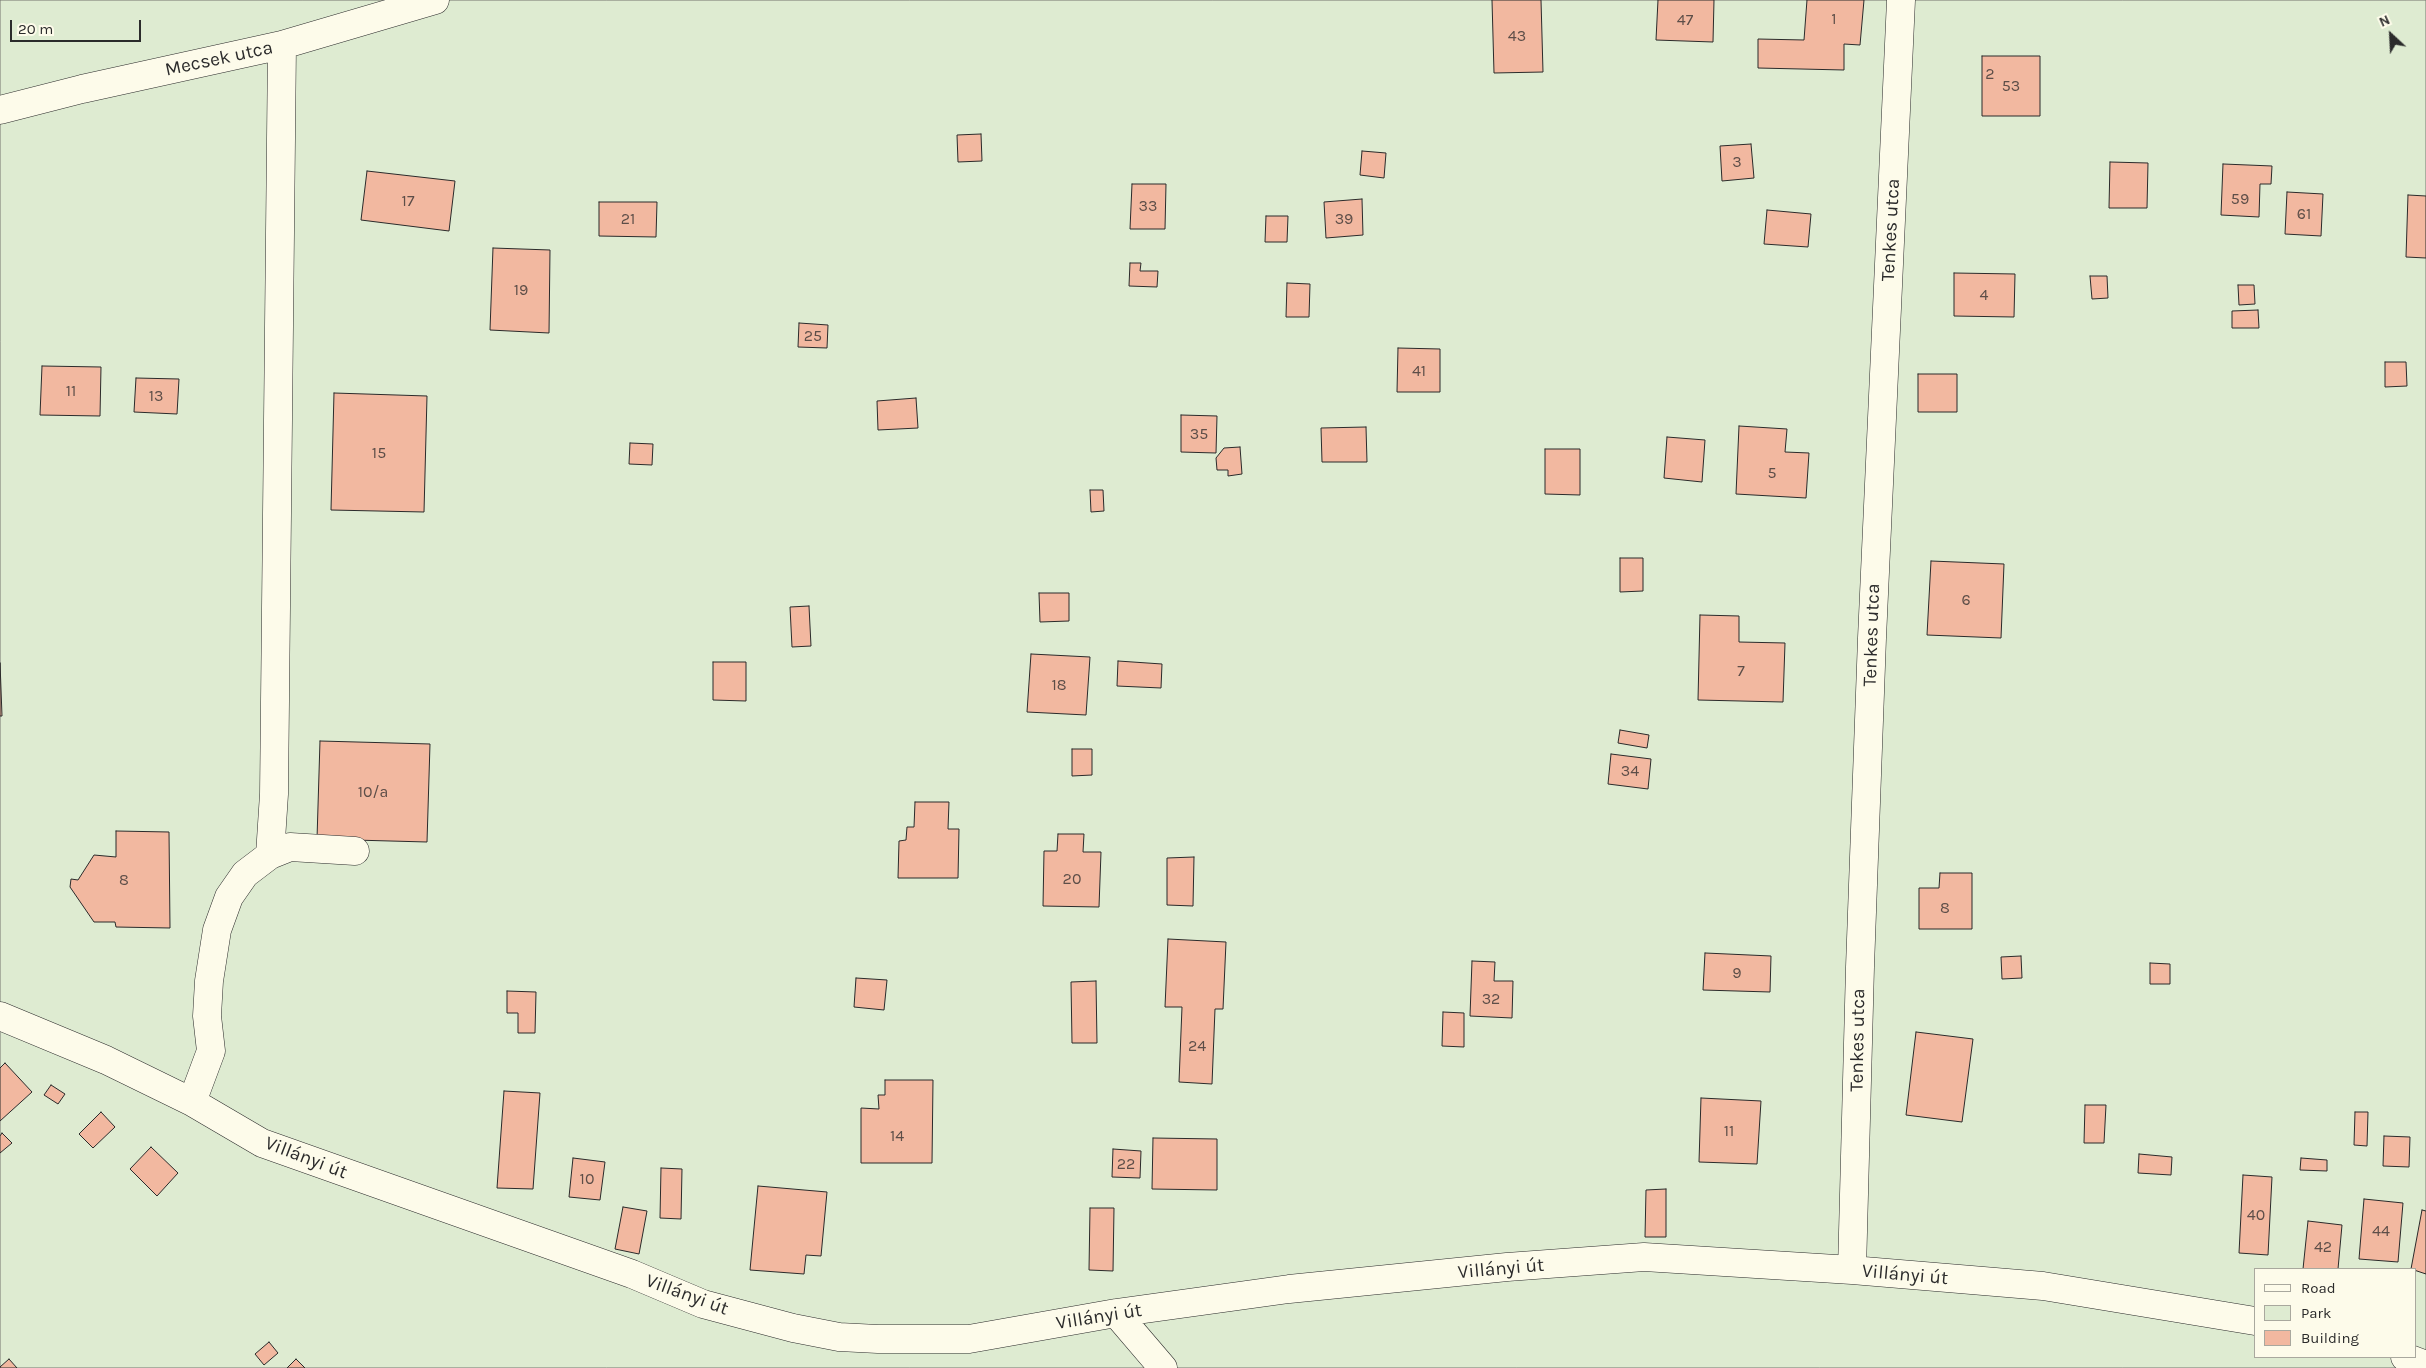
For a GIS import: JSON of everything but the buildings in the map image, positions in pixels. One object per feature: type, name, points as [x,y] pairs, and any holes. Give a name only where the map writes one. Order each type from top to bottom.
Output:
[{"type":"street","name":"Mecsek utca","points":[[0,110],[82,89],[282,45],[435,0]]},
{"type":"street","name":"Tenkes utca","points":[[1852,1270],[1860,966],[1872,638],[1902,0]]},
{"type":"street","points":[[270,855],[274,794],[282,45]]},
{"type":"street","points":[[192,1102],[211,1051],[208,1016],[209,981],[217,930],[229,897],[245,874],[270,855],[290,847],[355,851]]},
{"type":"street","name":"Villányi út","points":[[0,1016],[106,1060],[192,1102],[262,1143],[632,1274],[703,1304],[793,1328],[839,1336],[878,1339],[969,1338],[1116,1313],[1289,1289],[1507,1267],[1644,1257],[1852,1270],[2043,1286],[2254,1321]]},
{"type":"street","points":[[1116,1313],[1163,1368]]},
{"type":"street","points":[[2407,1358],[2426,1365]]},
{"type":"green space","points":[[0,0],[2426,0],[2426,1368],[0,1368]]}]
